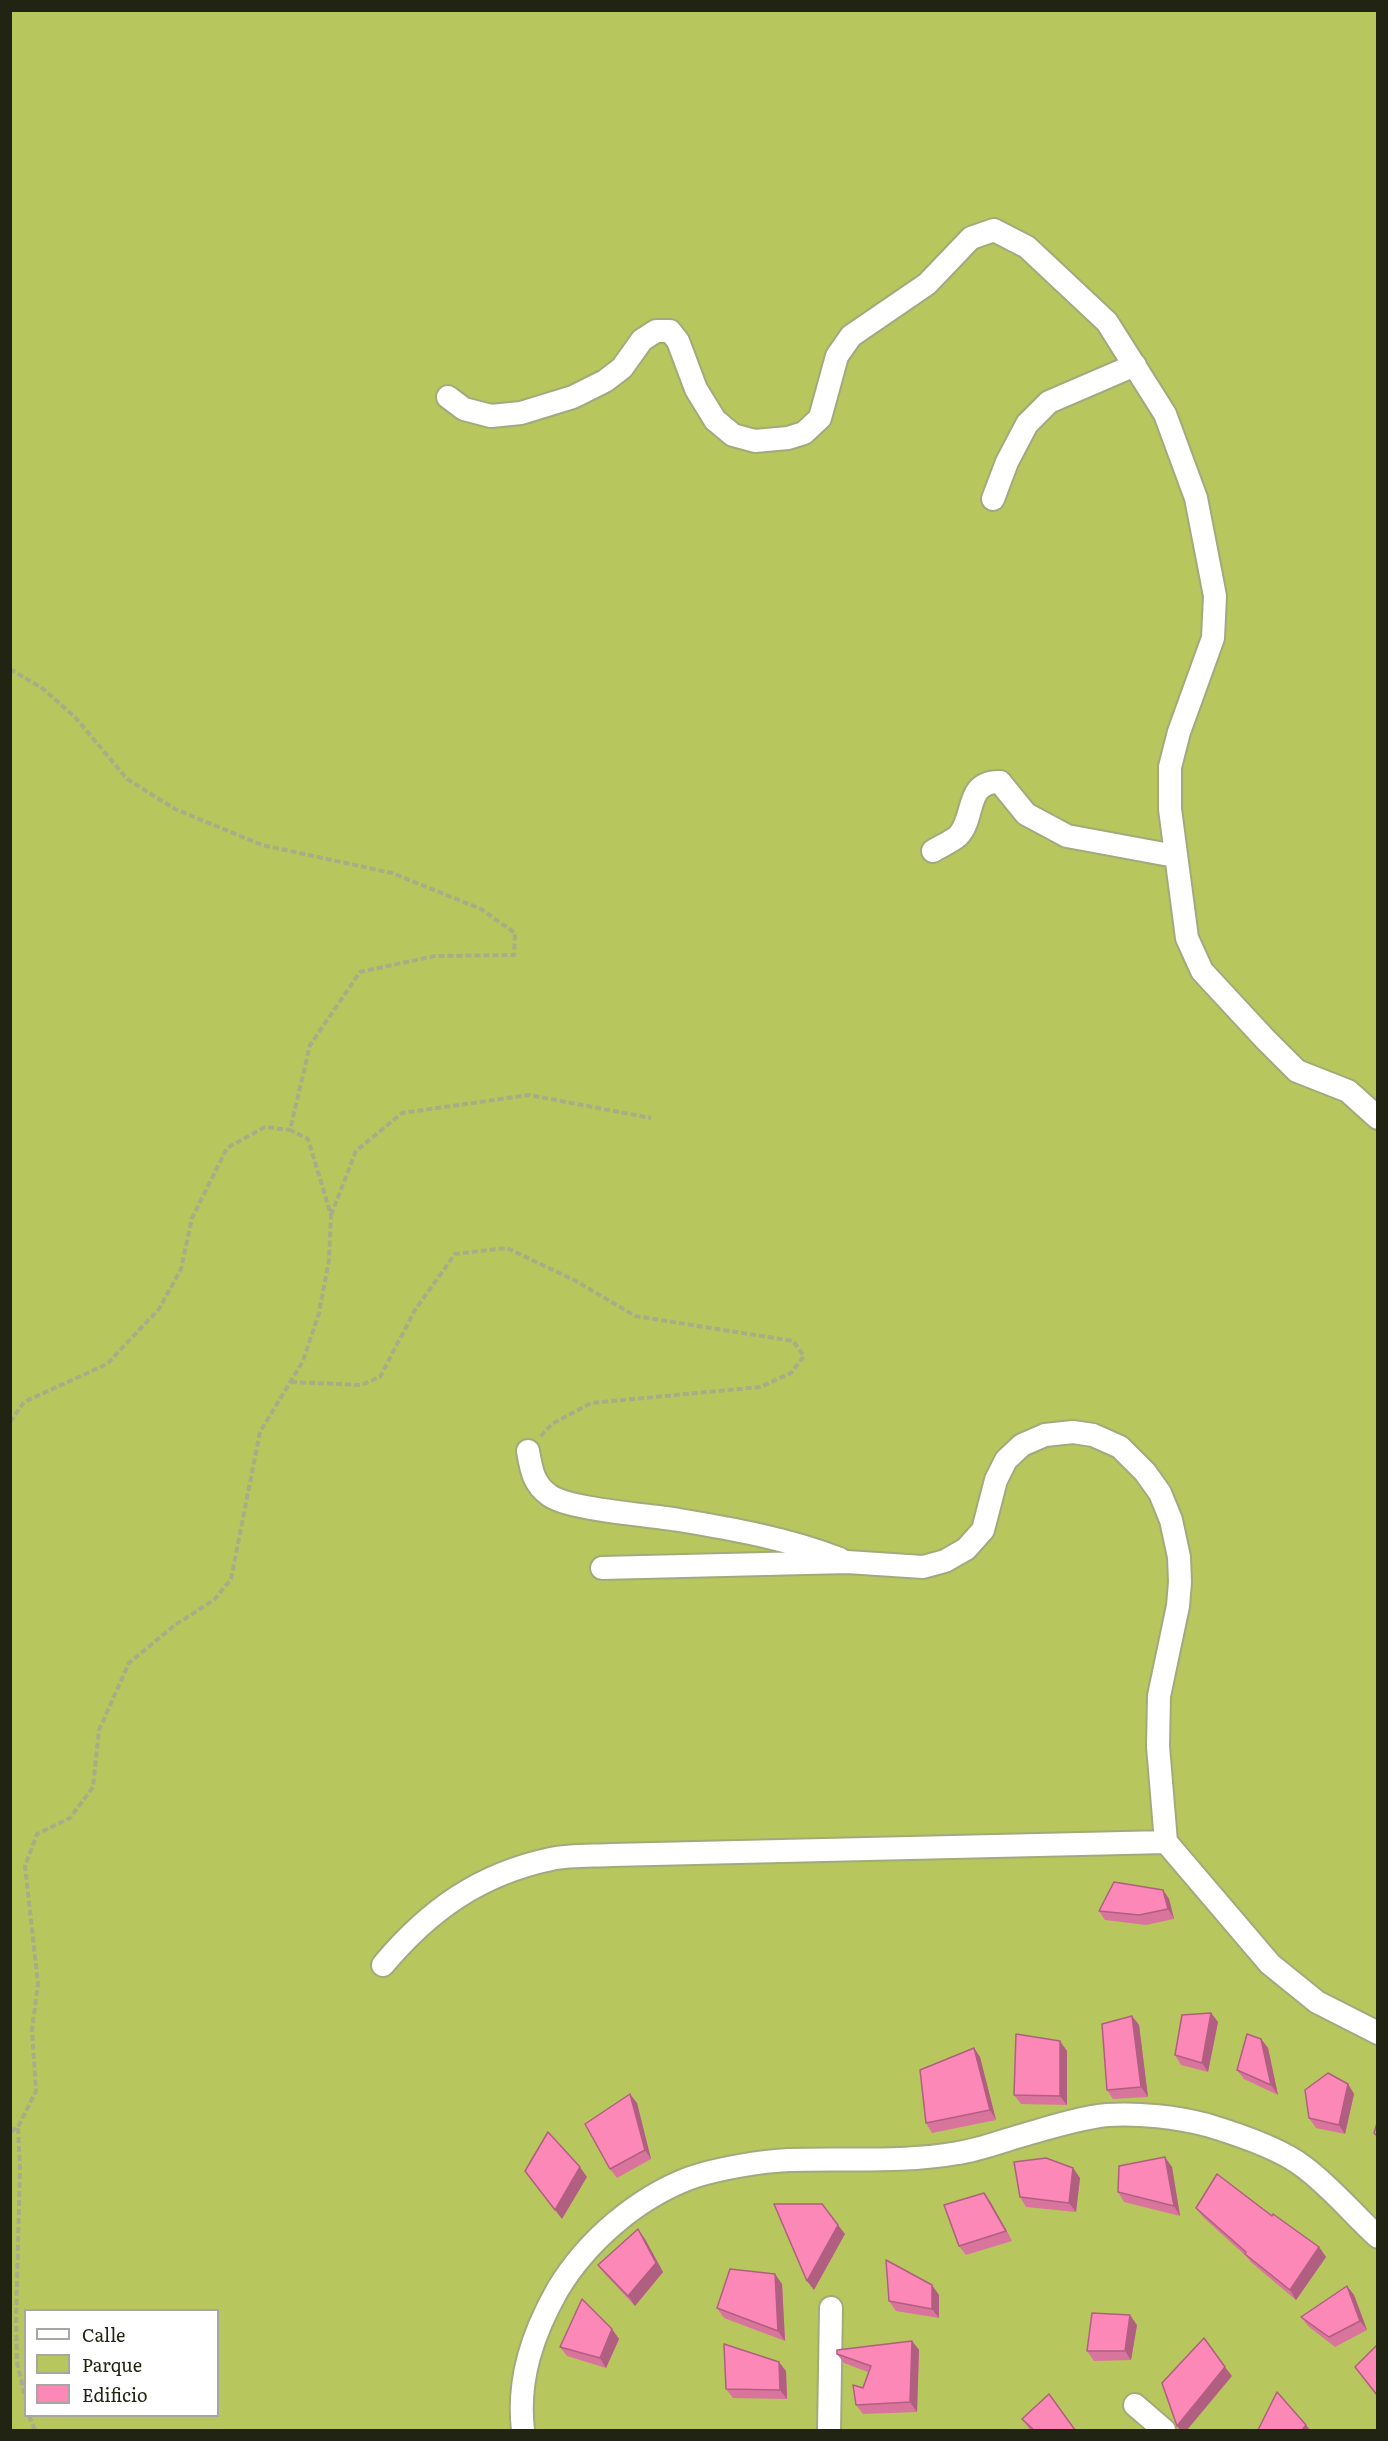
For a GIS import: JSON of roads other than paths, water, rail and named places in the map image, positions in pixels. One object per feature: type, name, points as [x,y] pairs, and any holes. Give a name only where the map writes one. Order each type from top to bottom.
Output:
[{"type":"street","points":[[448,397],[464,410],[492,416],[521,413],[573,397],[605,381],[621,368],[642,340],[656,331],[670,332],[678,341],[696,389],[716,420],[733,435],[755,441],[789,438],[804,433],[820,418],[837,356],[851,336],[927,284],[971,238],[994,230],[1028,248],[1107,322],[1165,414],[1196,498],[1215,596],[1213,638],[1179,732],[1170,766],[1170,809],[1187,938],[1202,971],[1264,1039],[1297,1071],[1348,1091],[1377,1118]]},
{"type":"street","points":[[993,499],[1007,462],[1027,424],[1049,402],[1135,365]]},
{"type":"street","points":[[933,851],[959,835],[978,789],[988,782],[1000,782],[1026,814],[1067,836],[1175,856]]},
{"type":"street","points":[[602,1568],[847,1562],[922,1566],[945,1561],[966,1549],[983,1530],[996,1480],[1006,1460],[1022,1445],[1045,1435],[1073,1432],[1093,1435],[1120,1448],[1145,1472],[1160,1493],[1171,1520],[1179,1557],[1178,1606],[1159,1696],[1158,1746],[1166,1842],[1270,1964],[1317,2002],[1377,2033]]},
{"type":"street","points":[[528,1451],[533,1478],[549,1496],[575,1504],[679,1520],[807,1546],[847,1562]]},
{"type":"street","points":[[383,1965],[425,1920],[460,1894],[502,1873],[552,1859],[611,1855],[1166,1842]]},
{"type":"street","points":[[524,2430],[521,2412],[524,2377],[534,2337],[568,2273],[606,2230],[645,2201],[690,2178],[787,2160],[888,2161],[960,2153],[1060,2125],[1107,2115],[1157,2117],[1206,2125],[1264,2145],[1304,2166],[1377,2237]]},
{"type":"street","points":[[829,2430],[831,2308]]},
{"type":"street","points":[[1135,2405],[1164,2430]]}]
